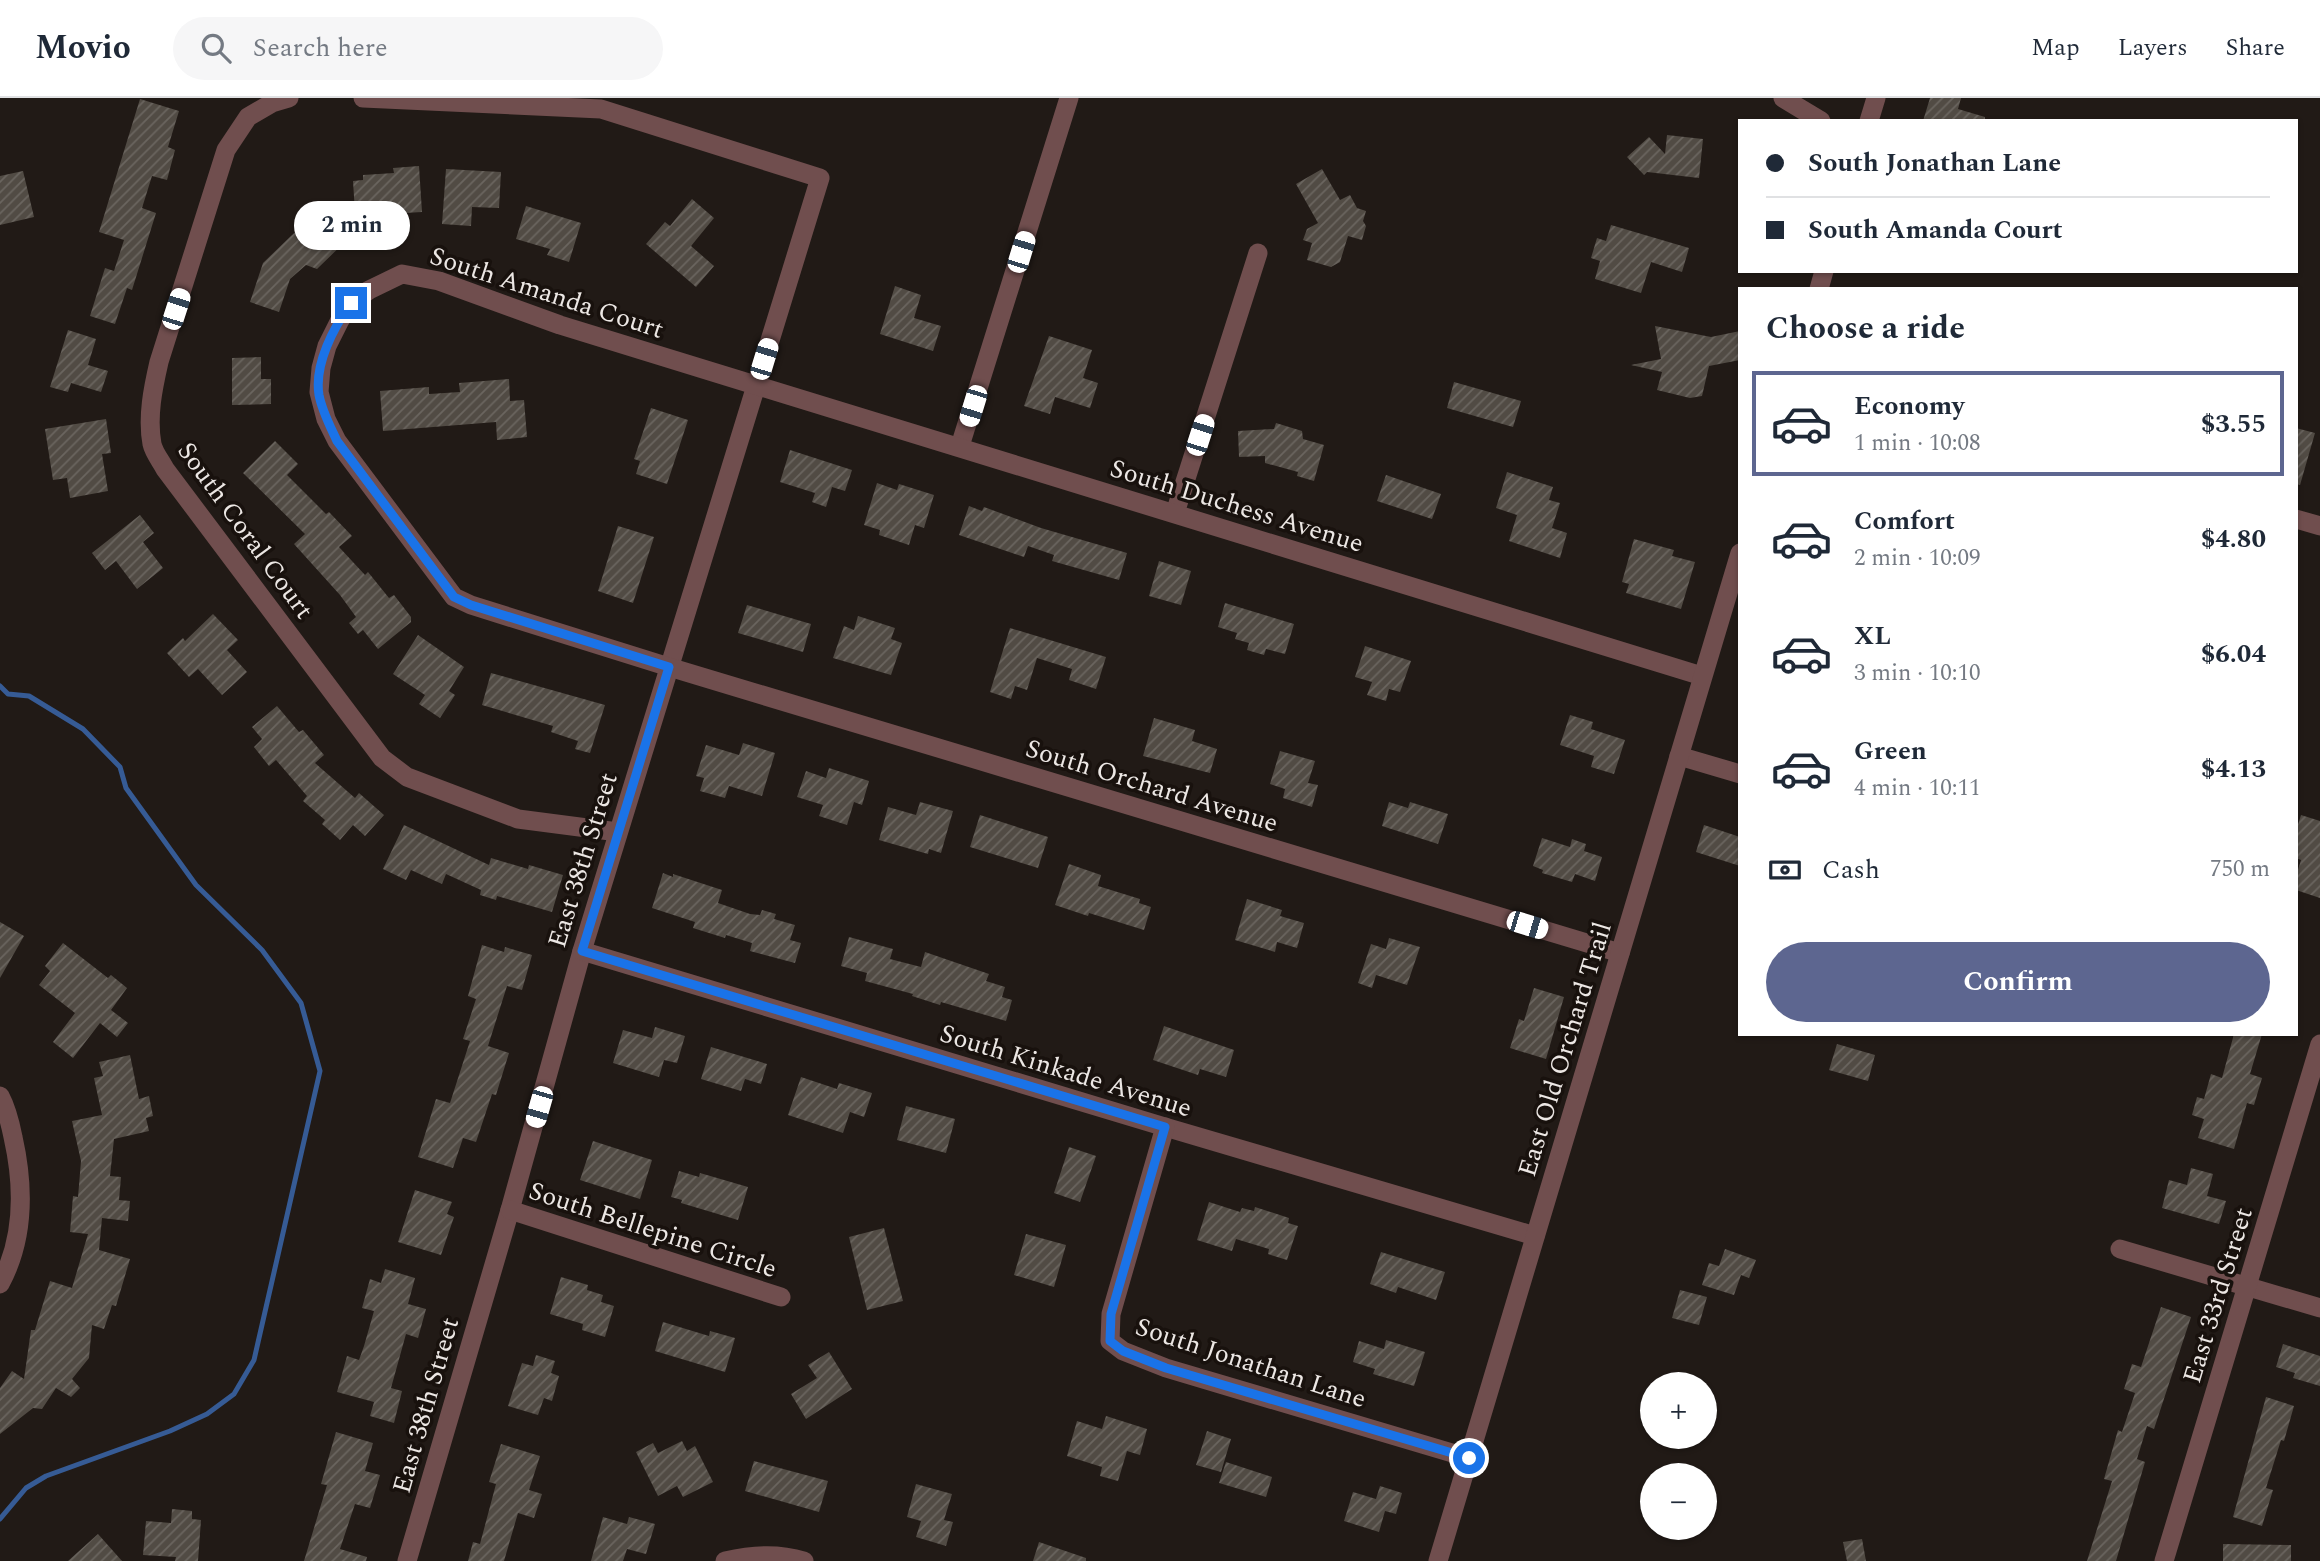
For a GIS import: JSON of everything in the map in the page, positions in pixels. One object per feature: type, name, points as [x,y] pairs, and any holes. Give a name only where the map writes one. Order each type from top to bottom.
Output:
[{"type":"street","name":"South Coral Court","points":[[289,98],[272,103],[248,117],[226,150],[152,389],[153,447],[165,469],[382,758],[407,776],[518,818],[618,832]]},
{"type":"street","name":"East 38th Street","points":[[363,98],[601,108],[820,178],[582,951],[510,1210],[407,1561]]},
{"type":"street","points":[[960,446],[1069,98]]},
{"type":"street","points":[[1783,98],[1818,119]]},
{"type":"street","points":[[1870,119],[1876,98]]},
{"type":"street","points":[[1175,513],[1258,253]]},
{"type":"street","name":"South Amanda Court","points":[[669,667],[471,605],[454,597],[337,441],[326,419],[318,392],[327,346],[351,303],[369,290],[402,274],[439,281],[560,325],[756,385]]},
{"type":"street","name":"South Duchess Avenue","points":[[756,385],[1702,676]]},
{"type":"street","points":[[2298,520],[2320,526]]},
{"type":"street","name":"East Old Orchard Trail","points":[[1438,1561],[1738,559]]},
{"type":"street","name":"South Orchard Avenue","points":[[669,667],[1620,953]]},
{"type":"street","points":[[1679,756],[1738,773]]},
{"type":"street","name":"South Kinkade Avenue","points":[[582,951],[1535,1236]]},
{"type":"street","name":"East 33rd Street","points":[[2164,1561],[2320,1044]]},
{"type":"street","points":[[0,1096],[7,1108],[20,1169],[21,1199],[18,1237],[9,1268],[0,1284]]},
{"type":"street","name":"South Jonathan Lane","points":[[1165,1127],[1111,1314],[1110,1341],[1123,1351],[1166,1368],[1469,1458]]},
{"type":"street","name":"South Bellepine Circle","points":[[510,1210],[781,1297]]},
{"type":"street","points":[[2120,1249],[2320,1308]]},
{"type":"street","points":[[725,1561],[755,1555],[804,1561]]},
{"type":"building","points":[[1930,98],[1961,98],[1958,109],[1985,117],[1985,119],[1924,119]]},
{"type":"building","points":[[140,99],[179,111],[168,147],[175,150],[167,180],[152,176],[142,208],[156,213],[132,290],[127,288],[115,324],[90,316],[105,268],[114,271],[124,240],[99,232]]},
{"type":"building","points":[[1667,135],[1703,139],[1699,178],[1647,172],[1644,175],[1627,157],[1649,137],[1665,154]]},
{"type":"building","points":[[419,166],[422,212],[389,214],[389,225],[356,228],[353,181],[363,180],[363,175],[394,173],[393,168]]},
{"type":"building","points":[[446,169],[501,172],[499,208],[472,207],[471,226],[442,224]]},
{"type":"building","points":[[1322,169],[1340,200],[1350,195],[1357,208],[1366,211],[1362,240],[1348,236],[1340,262],[1331,267],[1307,260],[1312,243],[1303,240],[1307,229],[1318,223],[1296,184]]},
{"type":"building","points":[[23,171],[34,217],[0,225],[0,176]]},
{"type":"building","points":[[692,199],[714,218],[691,246],[714,266],[696,287],[646,244],[665,222],[670,226]]},
{"type":"building","points":[[526,206],[581,223],[569,262],[547,255],[550,249],[516,239]]},
{"type":"building","points":[[321,207],[328,210],[352,235],[317,269],[306,265],[290,279],[279,312],[250,302],[263,263]]},
{"type":"building","points":[[1611,225],[1689,248],[1682,272],[1651,262],[1641,293],[1595,279],[1600,261],[1591,258],[1597,238],[1606,241]]},
{"type":"building","points":[[895,286],[921,295],[914,318],[941,326],[933,351],[880,334]]},
{"type":"building","points":[[1655,326],[1711,337],[1738,331],[1738,360],[1709,366],[1702,396],[1690,398],[1657,390],[1662,372],[1631,365],[1661,359]]},
{"type":"building","points":[[68,330],[96,339],[88,365],[108,371],[101,392],[71,383],[68,392],[50,387]]},
{"type":"building","points":[[1049,336],[1092,350],[1083,378],[1098,383],[1090,408],[1055,397],[1050,414],[1024,406]]},
{"type":"building","points":[[261,357],[261,379],[271,379],[271,404],[232,405],[232,358]]},
{"type":"building","points":[[509,379],[510,401],[524,400],[527,437],[497,440],[496,422],[383,431],[380,391],[429,387],[429,394],[460,392],[459,383]]},
{"type":"building","points":[[1454,382],[1521,401],[1513,427],[1447,408]]},
{"type":"building","points":[[651,408],[688,420],[667,484],[636,474],[640,461],[634,459]]},
{"type":"building","points":[[106,419],[111,453],[102,454],[108,491],[70,498],[67,478],[53,480],[45,429]]},
{"type":"building","points":[[1276,423],[1302,431],[1303,439],[1324,445],[1314,481],[1297,476],[1298,472],[1265,463],[1265,456],[1239,457],[1238,431],[1274,429]]},
{"type":"building","points":[[2298,429],[2315,433],[2298,484]]},
{"type":"building","points":[[275,441],[298,464],[287,475],[352,536],[339,547],[365,575],[368,572],[389,598],[394,595],[411,617],[411,622],[378,649],[363,630],[358,634],[349,623],[356,617],[294,544],[305,534],[243,473]]},
{"type":"building","points":[[790,450],[852,470],[845,491],[832,487],[826,507],[812,502],[815,493],[780,482]]},
{"type":"building","points":[[1507,472],[1553,487],[1549,500],[1560,503],[1552,528],[1567,533],[1560,558],[1509,541],[1517,515],[1496,508]]},
{"type":"building","points":[[1386,475],[1441,494],[1432,519],[1377,501]]},
{"type":"building","points":[[877,483],[897,490],[899,484],[934,495],[924,528],[915,525],[909,545],[879,535],[880,530],[864,525]]},
{"type":"building","points":[[969,506],[982,511],[984,507],[1041,528],[1127,553],[1119,580],[1052,561],[1054,555],[1028,546],[1024,557],[959,535]]},
{"type":"building","points":[[140,515],[154,533],[143,542],[163,568],[137,589],[116,561],[105,570],[92,553]]},
{"type":"building","points":[[618,526],[654,537],[633,603],[598,591]]},
{"type":"building","points":[[1634,539],[1674,550],[1672,556],[1695,562],[1681,609],[1626,593],[1629,584],[1622,582]]},
{"type":"building","points":[[1159,561],[1191,571],[1181,605],[1149,596]]},
{"type":"building","points":[[1225,603],[1294,624],[1285,654],[1266,649],[1264,655],[1247,650],[1249,643],[1235,639],[1237,633],[1218,627]]},
{"type":"building","points":[[747,605],[811,624],[803,652],[738,633]]},
{"type":"building","points":[[213,614],[238,640],[227,650],[247,672],[222,695],[198,669],[189,677],[167,653],[183,638],[185,641]]},
{"type":"building","points":[[858,616],[895,628],[891,639],[902,643],[891,675],[833,658],[844,626],[854,630]]},
{"type":"building","points":[[1010,628],[1106,657],[1096,689],[1069,680],[1072,669],[1037,658],[1027,690],[1015,686],[1011,699],[990,692]]},
{"type":"building","points":[[418,635],[464,667],[449,691],[455,695],[440,718],[419,704],[425,695],[393,674]]},
{"type":"building","points":[[1365,646],[1411,661],[1400,692],[1389,689],[1386,701],[1367,695],[1372,682],[1355,677]]},
{"type":"building","points":[[491,673],[605,705],[590,753],[575,749],[578,741],[551,732],[553,726],[482,705]]},
{"type":"building","points":[[277,706],[299,732],[303,730],[324,755],[315,763],[355,798],[359,793],[384,815],[365,836],[353,825],[340,840],[322,824],[325,820],[303,801],[307,796],[276,760],[269,766],[254,747],[262,739],[252,727]]},
{"type":"building","points":[[1570,715],[1593,722],[1591,729],[1625,740],[1614,774],[1591,767],[1594,756],[1560,745]]},
{"type":"building","points":[[1154,718],[1195,730],[1192,741],[1217,749],[1210,773],[1143,756]]},
{"type":"building","points":[[743,743],[775,753],[762,796],[729,786],[725,798],[700,791],[704,778],[696,776],[706,745],[739,755]]},
{"type":"building","points":[[1280,751],[1315,761],[1308,783],[1318,785],[1312,807],[1283,798],[1285,789],[1270,784]]},
{"type":"building","points":[[829,768],[869,781],[862,805],[854,802],[847,825],[819,816],[823,805],[797,797],[806,771],[826,778]]},
{"type":"building","points":[[920,802],[953,811],[941,853],[929,849],[928,854],[879,840],[888,807],[916,815]]},
{"type":"building","points":[[1389,802],[1408,808],[1410,802],[1448,814],[1438,844],[1382,826]]},
{"type":"building","points":[[980,815],[1048,837],[1038,868],[970,847]]},
{"type":"building","points":[[2301,815],[2320,821],[2320,898],[2298,891],[2301,860],[2298,859],[2298,825]]},
{"type":"building","points":[[404,825],[489,865],[491,858],[528,869],[529,865],[563,875],[552,912],[497,896],[496,900],[480,895],[481,890],[446,874],[442,884],[411,870],[406,880],[383,869]]},
{"type":"building","points":[[1704,825],[1738,836],[1738,865],[1696,852]]},
{"type":"building","points":[[1542,838],[1570,847],[1572,839],[1586,844],[1584,851],[1602,857],[1595,881],[1575,874],[1572,882],[1542,873],[1543,870],[1533,866]]},
{"type":"building","points":[[1069,864],[1101,875],[1098,886],[1140,899],[1139,903],[1151,907],[1144,930],[1055,905]]},
{"type":"building","points":[[663,873],[722,890],[718,903],[750,914],[760,915],[762,910],[776,914],[774,919],[795,925],[790,940],[801,943],[795,963],[750,951],[752,943],[693,928],[695,922],[652,908]]},
{"type":"building","points":[[1247,899],[1282,910],[1280,916],[1304,923],[1297,948],[1277,942],[1275,952],[1235,940]]},
{"type":"building","points":[[0,922],[24,936],[0,978]]},
{"type":"building","points":[[849,937],[893,949],[890,959],[921,967],[925,952],[989,974],[986,981],[1005,987],[1002,997],[1012,1000],[1006,1021],[941,1002],[940,1005],[912,996],[913,994],[865,981],[867,973],[841,966]]},
{"type":"building","points":[[1389,938],[1420,947],[1407,985],[1376,975],[1372,988],[1358,983],[1371,944],[1386,949]]},
{"type":"building","points":[[63,943],[108,978],[111,975],[127,988],[111,1010],[128,1023],[117,1037],[100,1023],[73,1058],[53,1042],[75,1013],[39,985],[50,971],[45,966]]},
{"type":"building","points":[[482,945],[504,952],[505,947],[532,955],[522,990],[507,986],[488,1046],[509,1053],[496,1095],[492,1094],[476,1142],[463,1138],[453,1168],[418,1157],[436,1099],[450,1103],[470,1041],[463,1039],[476,999],[468,996]]},
{"type":"building","points":[[1534,988],[1564,997],[1546,1059],[1510,1048],[1519,1019],[1524,1021]]},
{"type":"building","points":[[1164,1026],[1234,1050],[1226,1077],[1200,1069],[1198,1075],[1153,1060]]},
{"type":"building","points":[[655,1027],[685,1036],[677,1063],[664,1060],[659,1077],[613,1063],[623,1030],[652,1038]]},
{"type":"building","points":[[2233,1036],[2261,1036],[2250,1074],[2262,1078],[2254,1105],[2247,1103],[2234,1149],[2198,1138],[2204,1119],[2192,1115],[2197,1097],[2204,1099],[2211,1074],[2222,1078]]},
{"type":"building","points":[[1837,1044],[1875,1055],[1868,1081],[1829,1070]]},
{"type":"building","points":[[711,1047],[767,1064],[761,1084],[745,1079],[741,1091],[701,1079]]},
{"type":"building","points":[[130,1055],[139,1099],[149,1096],[153,1116],[146,1118],[149,1131],[114,1139],[110,1176],[121,1177],[119,1200],[130,1201],[128,1221],[102,1218],[99,1250],[130,1259],[116,1306],[112,1305],[104,1329],[92,1325],[89,1358],[72,1379],[80,1388],[71,1397],[56,1388],[42,1409],[33,1408],[0,1434],[0,1388],[12,1371],[24,1379],[31,1330],[35,1330],[50,1281],[72,1288],[88,1234],[70,1232],[73,1196],[78,1197],[81,1161],[72,1121],[102,1115],[94,1078],[103,1076],[99,1062]]},
{"type":"building","points":[[801,1077],[837,1089],[839,1083],[872,1093],[864,1117],[850,1112],[843,1133],[788,1115]]},
{"type":"building","points":[[906,1106],[955,1119],[946,1153],[897,1140]]},
{"type":"building","points":[[593,1141],[652,1160],[640,1199],[580,1180]]},
{"type":"building","points":[[1069,1147],[1096,1156],[1080,1202],[1054,1193]]},
{"type":"building","points":[[2191,1168],[2213,1174],[2207,1196],[2226,1201],[2219,1224],[2162,1208],[2169,1180],[2187,1185]]},
{"type":"building","points":[[679,1171],[699,1177],[700,1173],[748,1187],[738,1220],[681,1203],[682,1200],[671,1197]]},
{"type":"building","points":[[415,1190],[452,1202],[447,1214],[454,1217],[441,1255],[398,1242]]},
{"type":"building","points":[[1209,1202],[1240,1212],[1242,1208],[1254,1211],[1255,1207],[1289,1218],[1288,1223],[1298,1226],[1287,1260],[1268,1254],[1269,1249],[1236,1239],[1232,1251],[1197,1240]]},
{"type":"building","points":[[884,1228],[903,1301],[867,1310],[849,1237]]},
{"type":"building","points":[[1026,1234],[1066,1245],[1054,1287],[1014,1275]]},
{"type":"building","points":[[1725,1249],[1756,1260],[1749,1278],[1741,1275],[1734,1295],[1702,1285],[1709,1263],[1719,1266]]},
{"type":"building","points":[[1381,1252],[1445,1272],[1436,1300],[1398,1287],[1396,1293],[1370,1284]]},
{"type":"building","points":[[385,1269],[415,1278],[408,1304],[426,1309],[418,1338],[406,1334],[391,1388],[402,1391],[394,1423],[370,1416],[374,1402],[337,1392],[347,1356],[359,1360],[364,1346],[374,1311],[362,1308],[370,1279],[381,1283]]},
{"type":"building","points":[[561,1277],[588,1285],[587,1290],[603,1295],[601,1302],[614,1306],[605,1337],[582,1330],[583,1324],[550,1314]]},
{"type":"building","points":[[1680,1290],[1707,1297],[1699,1325],[1672,1318]]},
{"type":"building","points":[[2161,1307],[2191,1317],[2154,1429],[2147,1426],[2137,1459],[2145,1462],[2116,1561],[2087,1561],[2112,1481],[2104,1479],[2118,1430],[2122,1432],[2135,1393],[2124,1389],[2132,1364],[2141,1367]]},
{"type":"building","points":[[663,1322],[709,1336],[710,1331],[735,1338],[725,1372],[655,1351]]},
{"type":"building","points":[[1386,1340],[1425,1352],[1414,1386],[1373,1374],[1375,1369],[1353,1362],[1359,1341],[1384,1349]]},
{"type":"building","points":[[2283,1344],[2320,1356],[2320,1386],[2293,1378],[2295,1373],[2276,1367]]},
{"type":"building","points":[[829,1352],[852,1389],[806,1419],[791,1394],[817,1378],[808,1365]]},
{"type":"building","points":[[536,1355],[555,1361],[551,1373],[559,1376],[552,1401],[544,1398],[538,1415],[508,1406],[522,1363],[533,1366]]},
{"type":"building","points":[[2266,1397],[2294,1406],[2266,1488],[2273,1490],[2262,1526],[2233,1517]]},
{"type":"building","points":[[1106,1416],[1147,1429],[1140,1455],[1127,1451],[1118,1481],[1100,1476],[1102,1467],[1067,1456],[1077,1421],[1102,1429]]},
{"type":"building","points":[[1207,1431],[1231,1439],[1221,1472],[1196,1465]]},
{"type":"building","points":[[336,1432],[373,1443],[365,1471],[380,1475],[370,1508],[355,1504],[340,1549],[367,1557],[366,1561],[304,1561],[327,1485],[321,1484]]},
{"type":"building","points":[[682,1441],[687,1451],[695,1446],[713,1482],[683,1497],[677,1486],[658,1496],[636,1452],[653,1443],[658,1453]]},
{"type":"building","points":[[501,1444],[540,1456],[529,1490],[542,1494],[534,1518],[518,1513],[504,1561],[468,1561],[473,1542],[480,1544],[496,1484],[489,1482]]},
{"type":"building","points":[[754,1461],[828,1481],[819,1512],[745,1491]]},
{"type":"building","points":[[1226,1462],[1272,1477],[1266,1497],[1219,1483]]},
{"type":"building","points":[[916,1484],[952,1494],[944,1520],[953,1522],[946,1546],[916,1537],[921,1521],[907,1517]]},
{"type":"building","points":[[1380,1486],[1402,1493],[1396,1514],[1385,1511],[1379,1532],[1344,1521],[1353,1492],[1376,1499]]},
{"type":"building","points":[[172,1509],[192,1511],[192,1519],[201,1520],[198,1561],[175,1561],[176,1557],[143,1555],[146,1521],[171,1523]]},
{"type":"building","points":[[603,1517],[627,1524],[629,1517],[655,1524],[646,1554],[627,1549],[623,1561],[591,1561]]},
{"type":"building","points":[[98,1534],[122,1561],[68,1561]]},
{"type":"building","points":[[1862,1539],[1866,1561],[1847,1561],[1843,1542]]},
{"type":"building","points":[[1039,1542],[1086,1558],[1086,1561],[1033,1561]]},
{"type":"building","points":[[2223,1544],[2291,1545],[2291,1561],[2223,1561]]},
{"type":"waterway","points":[[0,686],[8,694],[29,696],[83,729],[120,767],[126,788],[196,885],[262,950],[301,1003],[320,1071],[254,1360],[234,1394],[207,1414],[170,1431],[46,1476],[26,1488],[0,1519]]},
{"type":"route","points":[[351,303],[327,346],[321,368],[318,392],[326,419],[337,441],[454,597],[471,605],[669,667],[582,951],[1165,1127],[1111,1314],[1110,1341],[1123,1351],[1166,1368],[1469,1458]]}]
